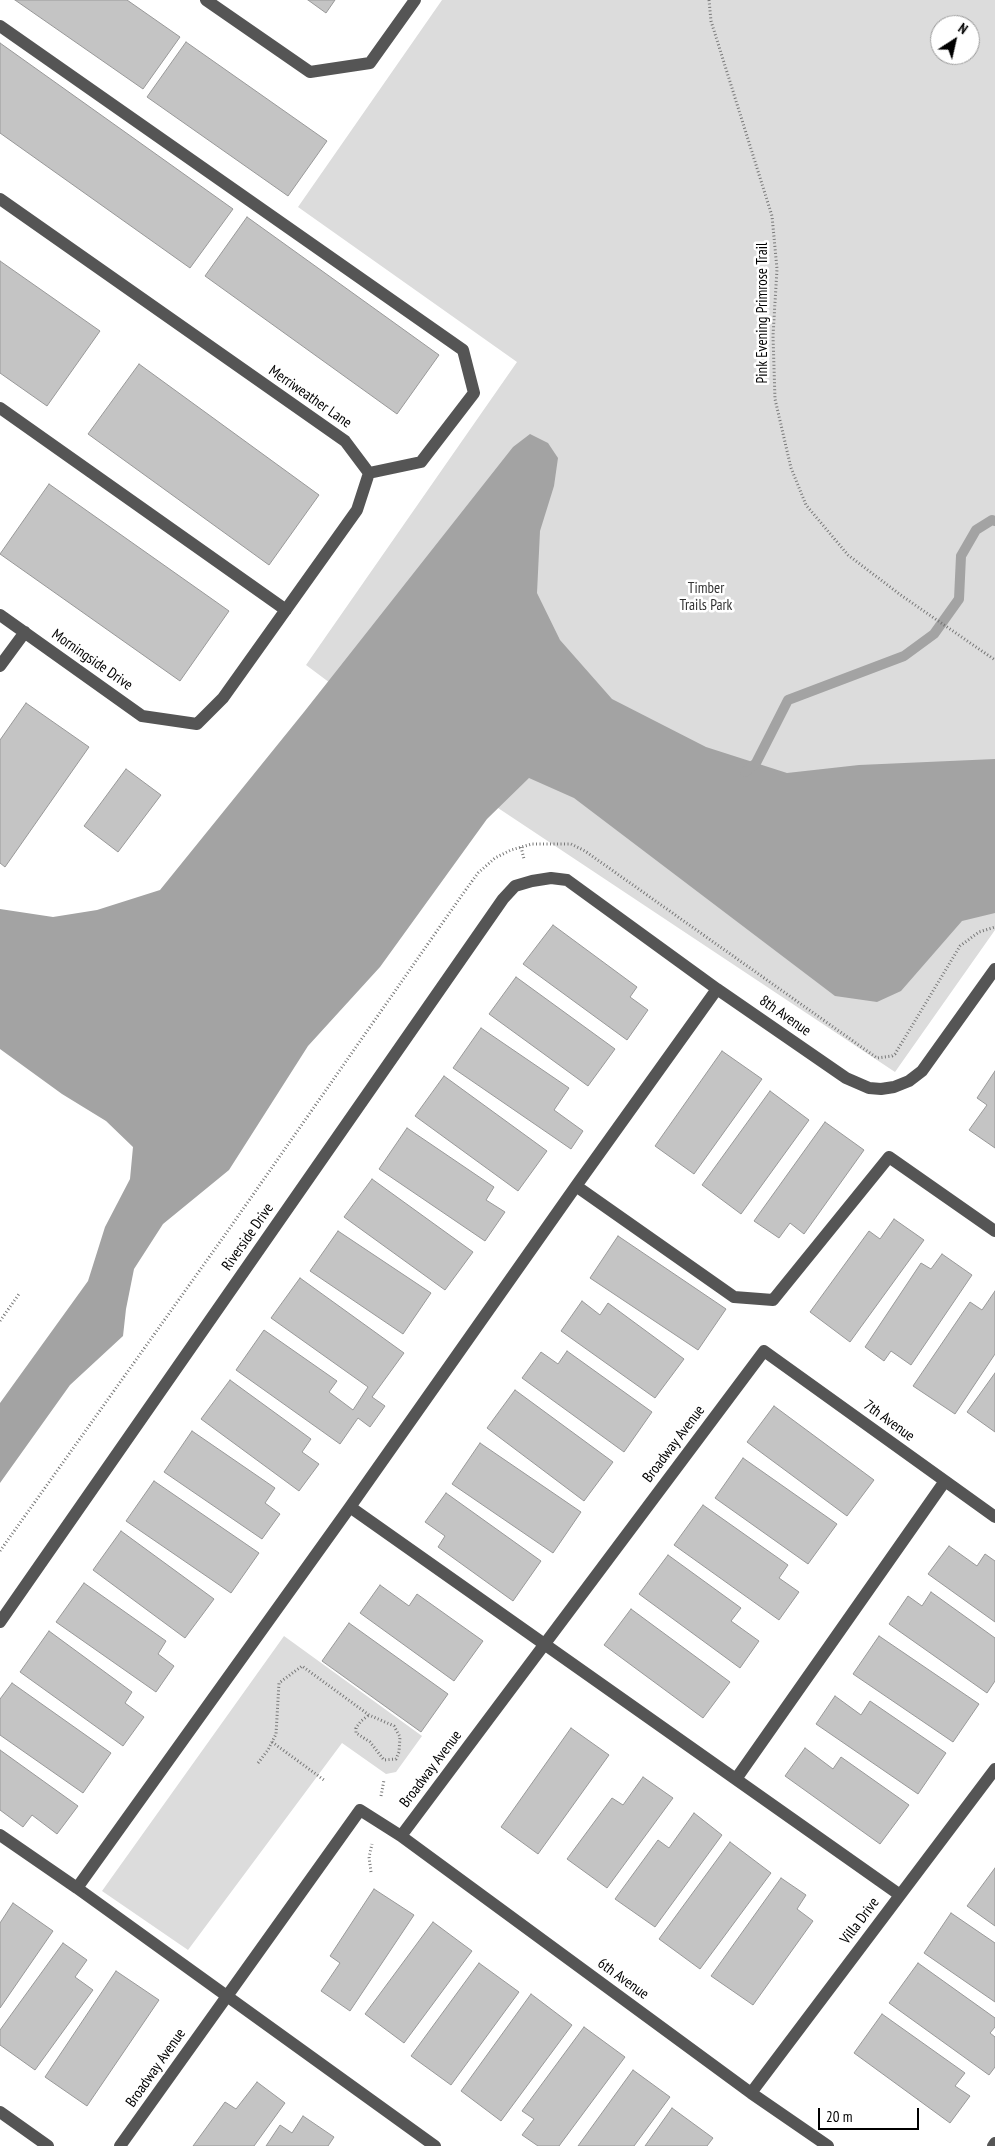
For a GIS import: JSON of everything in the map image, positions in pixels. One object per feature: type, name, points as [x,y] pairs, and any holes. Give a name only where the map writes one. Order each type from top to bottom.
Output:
[{"type":"street","points":[[206,0],[310,72],[370,63],[415,0]]},
{"type":"street","points":[[0,26],[464,350],[474,393],[422,462],[369,473],[357,510],[286,610],[0,408]]},
{"type":"street","name":"Merriweather Lane","points":[[0,199],[345,442],[369,473]]},
{"type":"street","name":"Morningside Drive","points":[[0,615],[142,716],[197,724],[223,698],[286,610]]},
{"type":"street","points":[[0,666],[25,632]]},
{"type":"street","name":"8th Avenue","points":[[532,880],[551,878],[567,880],[717,989],[846,1078],[857,1084],[881,1089],[894,1087],[909,1081],[922,1071],[995,970]]},
{"type":"street","name":"Riverside Drive","points":[[0,1622],[503,900],[515,886],[532,880]]},
{"type":"street","points":[[77,1888],[350,1508],[717,989]]},
{"type":"street","points":[[576,1186],[734,1297],[773,1300],[890,1156],[995,1230]]},
{"type":"street","name":"7th Avenue","points":[[764,1351],[995,1517]]},
{"type":"street","name":"Broadway Avenue","points":[[120,2146],[360,1810],[401,1836],[764,1351]]},
{"type":"street","points":[[736,1779],[945,1481]]},
{"type":"street","points":[[350,1508],[900,1895]]},
{"type":"street","name":"Villa Drive","points":[[751,2093],[995,1770]]},
{"type":"street","points":[[0,1836],[228,1995],[435,2146]]},
{"type":"street","name":"6th Avenue","points":[[401,1836],[751,2093],[828,2146]]},
{"type":"street","points":[[0,2112],[48,2146]]},
{"type":"path","name":"Pink Evening Primrose Trail","points":[[709,0],[711,21],[772,216],[778,269],[772,336],[775,399],[791,468],[806,505],[848,555],[995,660]]},
{"type":"path","points":[[0,1551],[227,1232],[462,895],[478,873],[495,858],[511,850],[532,844],[571,844],[586,851],[877,1058],[894,1054],[960,946],[979,932],[995,927]]},
{"type":"path","points":[[0,1321],[20,1294]]},
{"type":"path","points":[[258,1763],[276,1734],[279,1682],[302,1666],[369,1714],[394,1726],[400,1737],[399,1752],[396,1759],[384,1760],[370,1742],[356,1733],[356,1728],[369,1714]]},
{"type":"path","points":[[272,1742],[324,1780]]},
{"type":"green space","name":"Timber Trails Park","points":[[442,0],[995,0],[995,930],[895,1072],[492,804],[306,665],[517,362],[298,207]]},
{"type":"green space","points":[[284,1636],[422,1736],[396,1772],[386,1774],[342,1743],[188,1950],[102,1891]]},
{"type":"shaded area","points":[[530,434],[548,443],[558,458],[554,486],[540,531],[537,593],[560,640],[612,699],[706,747],[787,773],[859,765],[995,759],[995,913],[962,921],[901,991],[877,1002],[835,996],[574,798],[529,778],[487,819],[380,967],[308,1046],[229,1170],[163,1224],[134,1269],[123,1336],[70,1385],[0,1483],[0,1403],[88,1281],[105,1227],[130,1179],[133,1147],[106,1121],[62,1094],[0,1049],[0,909],[53,917],[97,910],[160,890],[304,712],[513,447]]},
{"type":"building","points":[[15,0],[127,0],[180,37],[143,89]]},
{"type":"building","points":[[308,0],[335,0],[326,13]]},
{"type":"building","points":[[186,42],[327,141],[288,196],[147,97]]},
{"type":"building","points":[[0,43],[233,209],[190,268],[0,133]]},
{"type":"building","points":[[247,217],[439,355],[397,414],[205,276]]},
{"type":"building","points":[[0,261],[100,331],[47,406],[0,373]]},
{"type":"building","points":[[139,364],[319,495],[269,565],[88,434]]},
{"type":"building","points":[[49,484],[229,611],[180,681],[0,554]]},
{"type":"building","points":[[26,703],[89,747],[5,867],[0,863],[0,740]]},
{"type":"building","points":[[126,769],[161,795],[118,852],[84,826]]},
{"type":"building","points":[[553,925],[637,987],[630,997],[648,1010],[627,1040],[523,964]]},
{"type":"building","points":[[516,977],[615,1049],[588,1086],[489,1014]]},
{"type":"building","points":[[481,1028],[569,1088],[554,1110],[583,1131],[571,1149],[453,1068]]},
{"type":"building","points":[[722,1051],[762,1079],[694,1174],[655,1146]]},
{"type":"building","points":[[995,1071],[995,1148],[969,1130],[987,1105],[977,1098]]},
{"type":"building","points":[[444,1076],[547,1151],[518,1191],[415,1116]]},
{"type":"building","points":[[770,1091],[809,1120],[741,1214],[702,1185]]},
{"type":"building","points":[[825,1122],[864,1150],[804,1234],[790,1223],[779,1238],[754,1221]]},
{"type":"building","points":[[407,1128],[494,1187],[486,1200],[505,1212],[485,1241],[379,1169]]},
{"type":"building","points":[[372,1179],[473,1252],[445,1290],[344,1217]]},
{"type":"building","points":[[894,1219],[924,1240],[850,1342],[810,1312],[869,1231],[880,1239]]},
{"type":"building","points":[[338,1231],[431,1293],[403,1334],[310,1271]]},
{"type":"building","points":[[618,1236],[726,1309],[698,1350],[590,1278]]},
{"type":"building","points":[[942,1254],[972,1275],[911,1365],[891,1351],[884,1361],[865,1347],[921,1263],[931,1269]]},
{"type":"building","points":[[300,1278],[404,1353],[372,1397],[385,1406],[370,1427],[358,1418],[340,1444],[236,1370],[264,1330],[337,1381],[329,1392],[353,1410],[368,1387],[271,1318]]},
{"type":"building","points":[[995,1291],[995,1354],[955,1414],[913,1386],[970,1302],[982,1310]]},
{"type":"building","points":[[582,1301],[600,1315],[608,1303],[684,1359],[655,1398],[561,1331]]},
{"type":"building","points":[[567,1351],[652,1412],[624,1452],[522,1378],[541,1352],[558,1364]]},
{"type":"building","points":[[995,1373],[995,1432],[967,1412]]},
{"type":"building","points":[[230,1380],[311,1439],[302,1452],[319,1464],[299,1491],[201,1419]]},
{"type":"building","points":[[515,1390],[613,1462],[584,1501],[487,1428]]},
{"type":"building","points":[[774,1406],[874,1480],[847,1516],[747,1442]]},
{"type":"building","points":[[192,1431],[275,1488],[265,1503],[280,1514],[262,1539],[164,1472]]},
{"type":"building","points":[[480,1443],[581,1512],[553,1553],[452,1484]]},
{"type":"building","points":[[743,1458],[837,1524],[808,1564],[715,1498]]},
{"type":"building","points":[[154,1481],[259,1553],[231,1593],[126,1521]]},
{"type":"building","points":[[446,1493],[541,1561],[513,1601],[438,1547],[445,1536],[425,1522]]},
{"type":"building","points":[[703,1505],[788,1565],[779,1578],[799,1592],[779,1620],[674,1545]]},
{"type":"building","points":[[121,1531],[214,1599],[185,1638],[93,1570]]},
{"type":"building","points":[[949,1546],[977,1566],[985,1554],[995,1561],[995,1622],[928,1574]]},
{"type":"building","points":[[668,1555],[741,1608],[731,1621],[759,1641],[740,1668],[639,1594]]},
{"type":"building","points":[[84,1583],[166,1641],[158,1654],[174,1666],[156,1692],[56,1622]]},
{"type":"building","points":[[380,1585],[409,1606],[417,1594],[483,1641],[454,1681],[360,1613]]},
{"type":"building","points":[[931,1592],[995,1638],[995,1681],[987,1693],[889,1624],[908,1596],[922,1606]]},
{"type":"building","points":[[631,1609],[730,1682],[703,1718],[604,1645]]},
{"type":"building","points":[[349,1623],[448,1694],[421,1732],[322,1661]]},
{"type":"building","points":[[49,1631],[132,1692],[125,1703],[144,1717],[123,1746],[20,1672]]},
{"type":"building","points":[[879,1636],[979,1704],[953,1742],[853,1674]]},
{"type":"building","points":[[12,1683],[111,1753],[83,1793],[0,1735],[0,1699]]},
{"type":"building","points":[[835,1696],[861,1715],[870,1701],[946,1753],[918,1794],[816,1724]]},
{"type":"building","points":[[571,1728],[609,1755],[538,1854],[501,1827]]},
{"type":"building","points":[[805,1748],[833,1769],[841,1757],[909,1805],[880,1844],[785,1776]]},
{"type":"building","points":[[0,1750],[78,1806],[57,1834],[32,1815],[23,1827],[0,1810]]},
{"type":"building","points":[[643,1777],[673,1798],[607,1888],[567,1859],[612,1798],[623,1805]]},
{"type":"building","points":[[694,1813],[722,1835],[655,1927],[615,1899],[658,1840],[669,1848]]},
{"type":"building","points":[[730,1842],[771,1873],[700,1969],[659,1939]]},
{"type":"building","points":[[995,1868],[995,1926],[967,1906]]},
{"type":"building","points":[[781,1878],[806,1895],[797,1909],[813,1921],[753,2005],[711,1976]]},
{"type":"building","points":[[374,1889],[414,1915],[350,2011],[321,1991],[340,1963],[330,1956]]},
{"type":"building","points":[[13,1903],[53,1931],[0,2008],[0,1923]]},
{"type":"building","points":[[951,1913],[995,1943],[995,2002],[924,1953]]},
{"type":"building","points":[[433,1922],[472,1951],[404,2043],[365,2014]]},
{"type":"building","points":[[63,1943],[87,1960],[75,1977],[93,1990],[35,2070],[0,2045],[0,2030]]},
{"type":"building","points":[[479,1963],[519,1992],[451,2085],[411,2056]]},
{"type":"building","points":[[918,1963],[995,2018],[995,2027],[990,2033],[995,2037],[995,2067],[989,2075],[889,2003]]},
{"type":"building","points":[[116,1971],[159,2000],[87,2106],[45,2077]]},
{"type":"building","points":[[531,1994],[572,2025],[501,2121],[461,2091]]},
{"type":"building","points":[[882,2014],[965,2073],[955,2086],[970,2096],[950,2123],[854,2053]]},
{"type":"building","points":[[584,2027],[625,2057],[559,2146],[538,2146],[522,2135],[534,2119],[522,2111]]},
{"type":"building","points":[[633,2070],[670,2097],[634,2146],[578,2146]]},
{"type":"building","points":[[257,2082],[285,2103],[254,2146],[193,2146],[225,2102],[236,2109]]},
{"type":"building","points":[[672,2108],[713,2138],[707,2146],[645,2146]]},
{"type":"building","points":[[303,2116],[334,2137],[328,2146],[266,2146],[280,2125],[292,2133]]},
{"type":"waterway","points":[[745,772],[756,763],[788,700],[904,656],[934,634],[959,599],[961,556],[976,530],[992,520],[995,521]]}]
